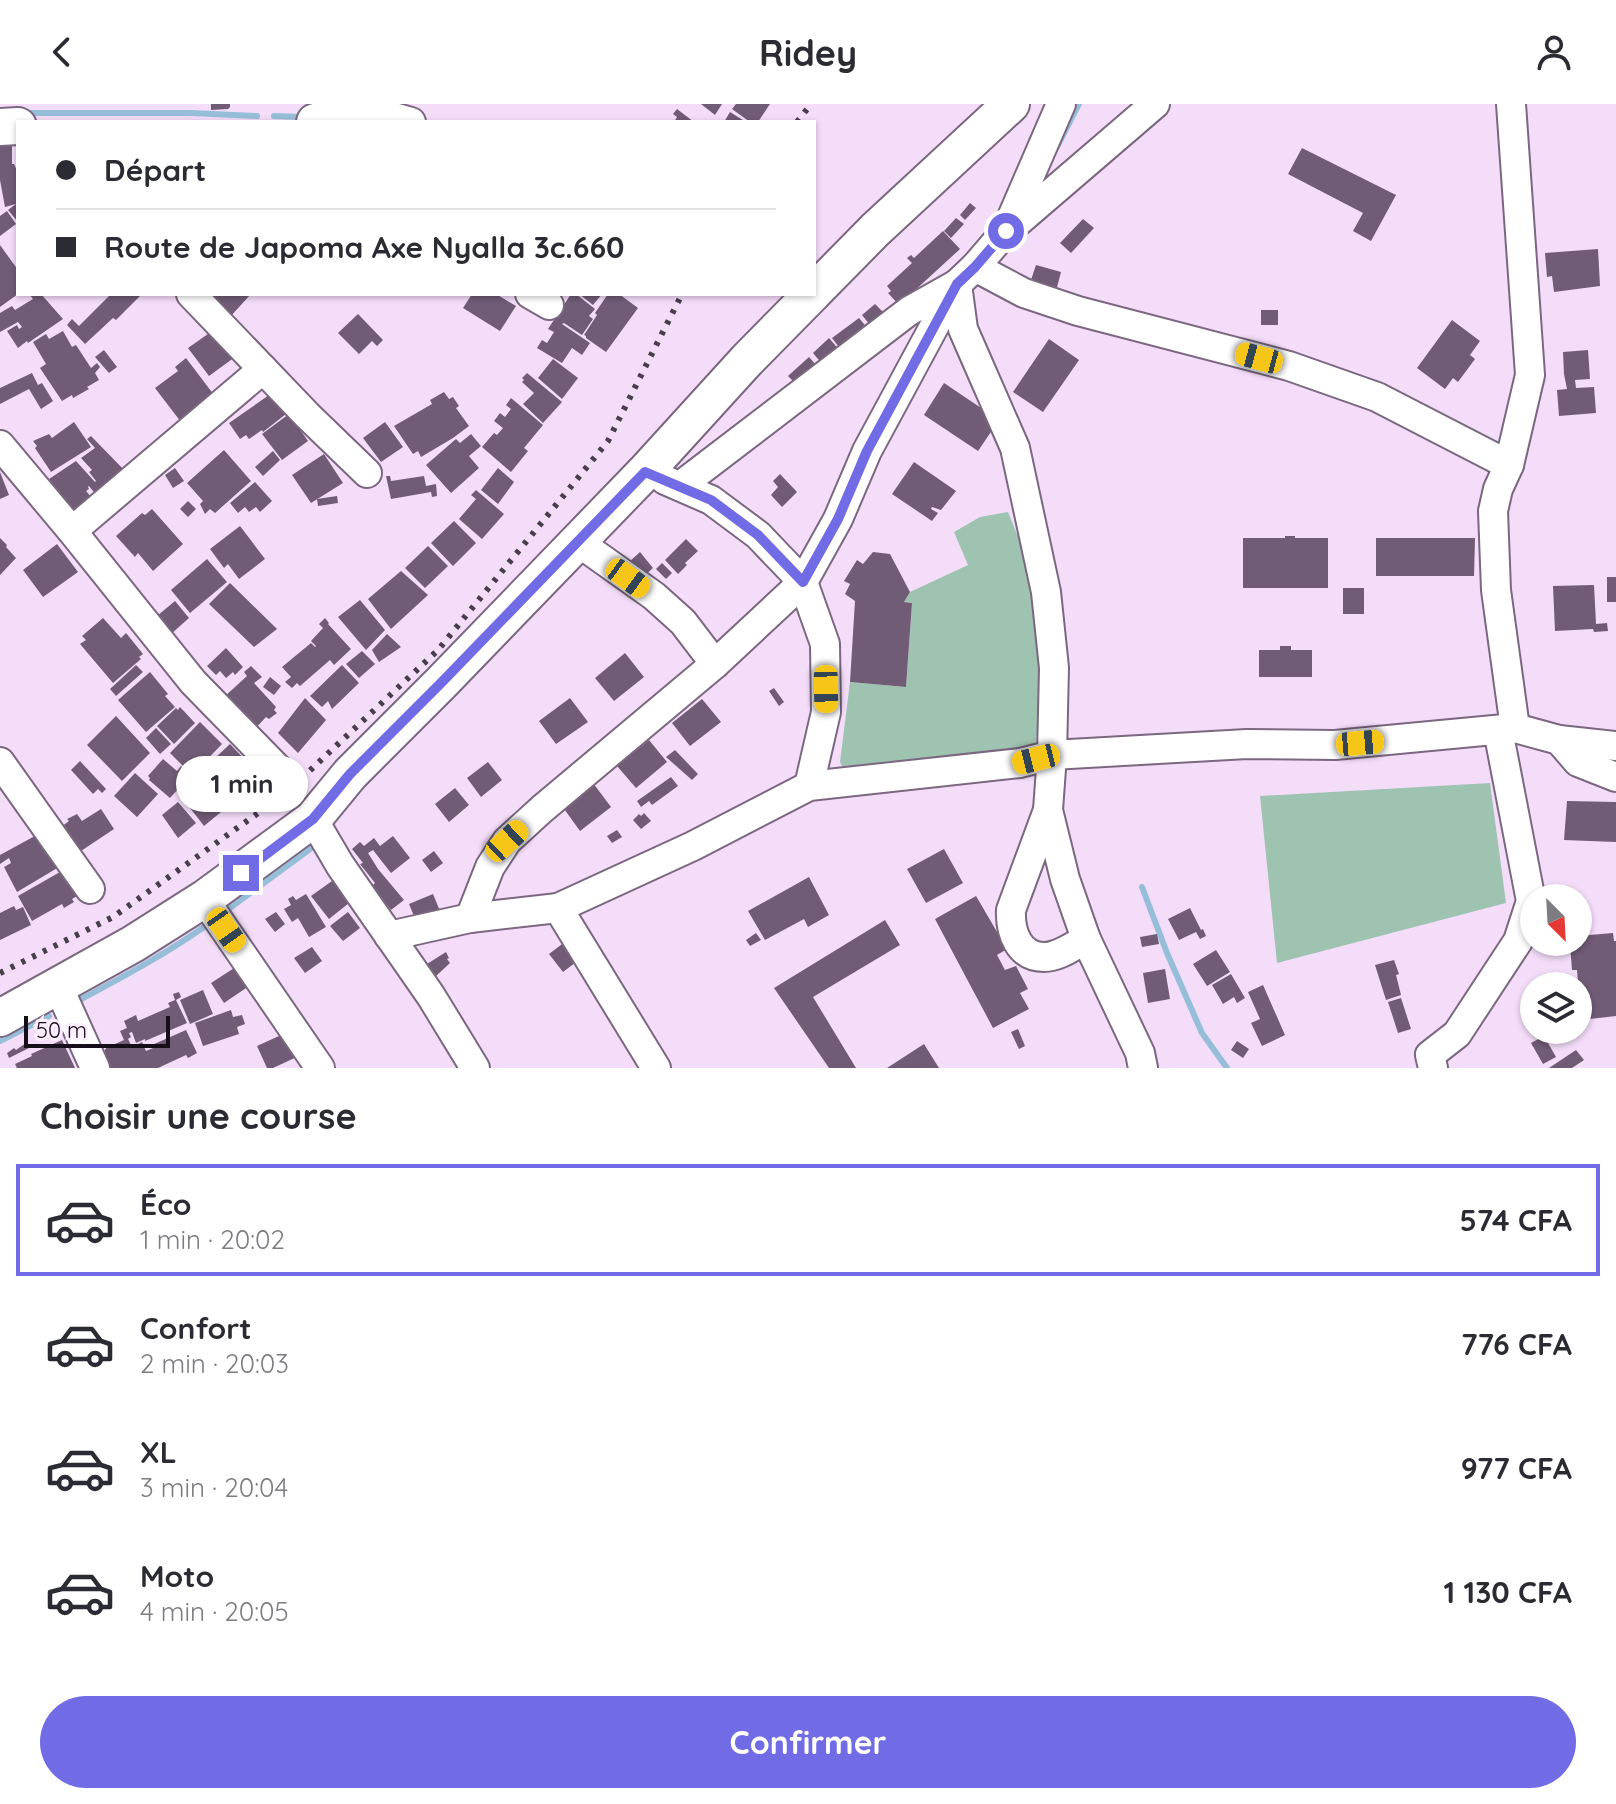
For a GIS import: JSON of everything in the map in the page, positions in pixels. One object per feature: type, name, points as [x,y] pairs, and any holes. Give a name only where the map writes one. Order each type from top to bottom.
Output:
[{"type":"main road","points":[[322,120],[333,117],[352,104]]},
{"type":"main road","points":[[816,290],[875,230],[1011,104]]},
{"type":"main road","points":[[0,1018],[133,944],[204,899],[313,819],[350,774],[578,542],[810,296]]},
{"type":"street","points":[[352,104],[404,120]]},
{"type":"street","points":[[1006,231],[1061,104]]},
{"type":"street","points":[[470,918],[490,867],[507,841],[715,664],[803,582],[838,519],[867,451],[966,275],[1006,231],[1155,104]]},
{"type":"street","points":[[1433,1068],[1430,1055],[1457,1034],[1518,941],[1531,901],[1506,729],[1493,511],[1498,489],[1509,465],[1530,375],[1511,104]]},
{"type":"street","points":[[966,275],[963,329],[1015,448],[1046,592],[1054,668],[1048,810],[1011,910],[1010,927],[1028,953],[1043,957],[1063,952],[1086,939]]},
{"type":"street","points":[[680,486],[909,311],[966,275],[1078,311],[1289,366],[1377,397],[1509,465]]},
{"type":"street","points":[[193,296],[367,473]]},
{"type":"street","points":[[72,531],[263,369]]},
{"type":"street","points":[[0,445],[193,682],[278,769]]},
{"type":"street","points":[[645,472],[711,500],[758,535],[803,582],[825,644],[826,712],[809,786]]},
{"type":"street","points":[[578,542],[654,596],[683,622],[715,664]]},
{"type":"street","points":[[389,936],[470,918],[558,908],[693,846],[809,786],[1020,763],[1052,755],[1247,744],[1335,745],[1506,729],[1559,740],[1616,746]]},
{"type":"street","points":[[1559,740],[1578,762],[1616,777]]},
{"type":"street","points":[[0,762],[90,889]]},
{"type":"street","points":[[1048,810],[1065,879],[1086,939],[1140,1053],[1143,1068]]},
{"type":"street","points":[[313,819],[340,865],[431,996],[475,1068]]},
{"type":"street","points":[[204,899],[320,1068]]},
{"type":"street","points":[[558,908],[656,1068]]},
{"type":"street","points":[[58,986],[95,1068]]},
{"type":"green space","points":[[1008,512],[1025,554],[1039,645],[1041,713],[1033,756],[845,772],[840,762],[850,682],[906,687],[912,603],[904,602],[910,592],[968,565],[954,532],[980,517]]},
{"type":"green space","points":[[1490,783],[1506,903],[1277,963],[1260,796]]},
{"type":"building","points":[[211,104],[230,104],[230,107],[211,110]]},
{"type":"building","points":[[701,104],[722,104],[715,115]]},
{"type":"building","points":[[736,104],[770,104],[759,120],[747,120],[732,109]]},
{"type":"building","points":[[677,109],[691,120],[675,120],[677,117],[673,114]]},
{"type":"building","points":[[730,112],[743,120],[725,120]]},
{"type":"building","points":[[12,145],[12,164],[16,168],[16,204],[5,207],[0,180],[0,146]]},
{"type":"building","points":[[1302,148],[1396,195],[1371,241],[1353,231],[1363,213],[1288,174]]},
{"type":"building","points":[[970,203],[976,208],[965,220],[960,215]]},
{"type":"building","points":[[16,204],[16,220],[8,210]]},
{"type":"building","points":[[7,211],[16,224],[0,236],[0,216]]},
{"type":"building","points":[[956,218],[964,224],[951,238],[944,231]]},
{"type":"building","points":[[1083,219],[1094,228],[1071,253],[1060,243]]},
{"type":"building","points":[[943,231],[960,249],[899,305],[888,293],[891,291],[887,286],[912,263],[907,258],[911,255],[914,258]]},
{"type":"building","points":[[0,245],[16,267],[16,295],[0,307]]},
{"type":"building","points":[[1598,249],[1600,286],[1554,292],[1552,276],[1547,277],[1545,253]]},
{"type":"building","points":[[1036,265],[1061,272],[1056,291],[1030,283]]},
{"type":"building","points":[[31,296],[43,296],[63,319],[18,348],[7,331],[17,325],[19,329],[22,327],[18,322],[0,332],[0,313],[12,306],[15,310],[33,299]]},
{"type":"building","points":[[109,296],[140,296],[85,344],[67,325],[72,319],[79,326]]},
{"type":"building","points":[[206,296],[249,296],[229,318]]},
{"type":"building","points":[[471,296],[499,296],[516,306],[500,331],[463,308]]},
{"type":"building","points":[[570,296],[579,296],[595,309],[589,316],[593,319],[582,335],[562,324],[590,343],[582,355],[572,348],[562,363],[537,348],[542,340],[547,343],[554,332],[548,329]]},
{"type":"building","points":[[582,296],[600,296],[593,305]]},
{"type":"building","points":[[607,296],[622,296],[638,308],[606,352],[584,335],[597,315],[595,313]]},
{"type":"building","points":[[875,304],[885,314],[870,325],[862,315]]},
{"type":"building","points":[[1261,310],[1278,310],[1278,325],[1261,325]]},
{"type":"building","points":[[358,314],[383,340],[377,346],[372,341],[359,354],[338,333]]},
{"type":"building","points":[[859,318],[869,330],[842,351],[832,338]]},
{"type":"building","points":[[1452,320],[1480,341],[1470,355],[1475,359],[1458,382],[1453,378],[1445,389],[1417,368]]},
{"type":"building","points":[[215,329],[235,357],[209,376],[188,348]]},
{"type":"building","points":[[63,331],[72,347],[76,345],[91,368],[97,363],[100,367],[95,373],[99,380],[87,387],[89,389],[62,401],[40,368],[46,364],[33,342],[46,334],[49,339]]},
{"type":"building","points":[[829,338],[840,351],[823,365],[813,353]]},
{"type":"building","points":[[1049,339],[1079,360],[1043,412],[1013,392]]},
{"type":"building","points":[[104,350],[117,367],[109,373],[95,357]]},
{"type":"building","points":[[1588,350],[1590,379],[1575,380],[1576,388],[1594,387],[1596,413],[1559,416],[1557,390],[1567,389],[1563,352]]},
{"type":"building","points":[[809,357],[817,366],[798,386],[788,376]]},
{"type":"building","points":[[186,358],[214,395],[181,422],[155,388],[178,371],[175,367]]},
{"type":"building","points":[[553,359],[578,378],[562,399],[538,378]]},
{"type":"building","points":[[32,373],[53,401],[41,409],[29,389],[0,404],[0,388]]},
{"type":"building","points":[[527,373],[562,402],[543,423],[523,404],[534,393],[522,382]]},
{"type":"building","points":[[944,383],[999,420],[978,451],[924,415]]},
{"type":"building","points":[[444,392],[449,399],[453,397],[459,406],[456,408],[469,426],[421,457],[418,451],[413,454],[394,426],[432,404],[430,400]]},
{"type":"building","points":[[272,393],[286,414],[263,432],[249,439],[246,435],[240,439],[229,423]]},
{"type":"building","points":[[511,398],[543,425],[524,448],[528,451],[511,472],[482,447],[503,428],[494,421],[500,413],[505,417],[511,409],[506,405]]},
{"type":"building","points":[[289,414],[308,441],[282,460],[262,434]]},
{"type":"building","points":[[74,422],[91,447],[51,472],[33,441],[49,434],[52,438]]},
{"type":"building","points":[[385,422],[403,447],[381,462],[363,438]]},
{"type":"building","points":[[471,434],[481,446],[469,456],[479,468],[451,493],[426,465],[456,439],[460,443]]},
{"type":"building","points":[[91,436],[126,472],[97,496],[89,486],[86,491],[93,499],[74,514],[60,503],[65,499],[49,479],[76,461],[96,481],[89,472],[92,470],[81,458],[95,448],[87,439]]},
{"type":"building","points":[[224,450],[251,481],[215,513],[210,509],[205,514],[200,504],[203,501],[187,483]]},
{"type":"building","points":[[273,451],[280,460],[263,476],[255,467]]},
{"type":"building","points":[[324,454],[343,483],[311,503],[292,475]]},
{"type":"building","points":[[914,462],[956,491],[941,510],[932,507],[938,513],[932,521],[892,494]]},
{"type":"building","points":[[175,468],[184,481],[173,488],[165,475]]},
{"type":"building","points":[[498,468],[514,482],[498,504],[481,490]]},
{"type":"building","points":[[0,472],[9,495],[0,499]]},
{"type":"building","points":[[780,474],[797,492],[782,507],[771,495],[778,487],[773,481]]},
{"type":"building","points":[[386,476],[390,476],[391,481],[424,476],[426,486],[436,484],[437,496],[432,497],[431,492],[391,499]]},
{"type":"building","points":[[255,482],[272,501],[260,512],[256,507],[249,512],[245,507],[238,513],[230,503]]},
{"type":"building","points":[[476,490],[504,514],[482,539],[459,519],[476,499],[471,495]]},
{"type":"building","points":[[337,496],[338,503],[318,506],[317,499]]},
{"type":"building","points":[[188,501],[196,509],[188,517],[180,509]]},
{"type":"building","points":[[152,509],[183,544],[153,571],[138,553],[135,557],[116,536],[142,513],[145,515]]},
{"type":"building","points":[[454,521],[476,543],[453,566],[431,543]]},
{"type":"building","points":[[240,526],[265,559],[239,579],[228,564],[224,568],[210,549]]},
{"type":"building","points":[[0,538],[16,558],[0,575]]},
{"type":"building","points":[[1243,538],[1328,538],[1328,588],[1243,588]]},
{"type":"building","points":[[1376,538],[1475,538],[1474,576],[1376,576]]},
{"type":"building","points":[[686,539],[698,551],[678,574],[665,560]]},
{"type":"building","points":[[57,544],[78,572],[43,597],[23,570]]},
{"type":"building","points":[[428,546],[448,566],[425,588],[405,568]]},
{"type":"building","points":[[640,552],[653,568],[642,578],[628,563]]},
{"type":"building","points":[[873,552],[890,554],[910,592],[904,602],[912,603],[906,687],[850,682],[855,601],[845,594],[850,584],[844,581],[857,560],[863,564]]},
{"type":"building","points":[[207,559],[227,582],[190,613],[171,590]]},
{"type":"building","points":[[662,563],[672,573],[666,579],[656,569]]},
{"type":"building","points":[[401,571],[428,595],[391,629],[368,599]]},
{"type":"building","points":[[1607,577],[1616,577],[1616,602],[1607,602]]},
{"type":"building","points":[[230,583],[277,629],[254,647],[209,604]]},
{"type":"building","points":[[1594,585],[1596,624],[1607,623],[1608,631],[1555,631],[1553,586]]},
{"type":"building","points":[[1343,588],[1364,588],[1364,614],[1343,614]]},
{"type":"building","points":[[360,600],[385,630],[366,650],[338,617]]},
{"type":"building","points":[[175,601],[189,618],[171,634],[157,616]]},
{"type":"building","points":[[103,618],[121,638],[126,633],[143,654],[113,683],[80,644],[86,640],[82,636]]},
{"type":"building","points":[[325,618],[351,649],[334,665],[330,660],[300,686],[297,683],[292,688],[285,682],[291,677],[282,667],[311,643],[316,646],[311,641],[323,628],[319,624]]},
{"type":"building","points":[[387,634],[401,647],[379,662],[372,650]]},
{"type":"building","points":[[1280,646],[1291,646],[1291,650],[1312,650],[1312,677],[1259,677],[1259,650],[1280,650]]},
{"type":"building","points":[[226,648],[243,667],[226,678],[220,671],[216,675],[207,666]]},
{"type":"building","points":[[362,651],[375,664],[359,678],[346,664]]},
{"type":"building","points":[[625,653],[644,677],[614,701],[595,678]]},
{"type":"building","points":[[136,665],[143,672],[116,696],[110,689]]},
{"type":"building","points":[[342,665],[359,683],[332,709],[328,701],[322,707],[310,696]]},
{"type":"building","points":[[251,666],[262,677],[254,683],[276,707],[274,710],[277,713],[269,719],[266,717],[254,730],[223,698],[247,676],[244,672]]},
{"type":"building","points":[[150,672],[175,707],[146,732],[118,700]]},
{"type":"building","points":[[270,677],[281,686],[274,695],[263,687]]},
{"type":"building","points":[[774,688],[784,702],[779,706],[769,691]]},
{"type":"building","points":[[305,698],[326,720],[298,753],[278,733]]},
{"type":"building","points":[[570,698],[588,722],[556,744],[539,721]]},
{"type":"building","points":[[702,699],[721,722],[690,746],[672,723]]},
{"type":"building","points":[[180,707],[195,723],[174,744],[157,726]]},
{"type":"building","points":[[116,716],[150,753],[122,781],[87,745]]},
{"type":"building","points":[[200,722],[222,744],[192,775],[170,753]]},
{"type":"building","points":[[156,728],[171,744],[160,754],[146,738]]},
{"type":"building","points":[[649,740],[667,762],[636,788],[617,766]]},
{"type":"building","points":[[230,744],[251,766],[239,779],[243,782],[224,801],[198,774]]},
{"type":"building","points":[[675,750],[698,774],[692,780],[666,757]]},
{"type":"building","points":[[163,759],[177,771],[181,766],[191,775],[170,798],[148,776]]},
{"type":"building","points":[[80,761],[106,789],[102,793],[98,789],[93,794],[71,770]]},
{"type":"building","points":[[488,762],[502,780],[481,797],[467,778]]},
{"type":"building","points":[[255,771],[261,777],[250,788],[244,782]]},
{"type":"building","points":[[135,773],[158,794],[137,817],[114,796]]},
{"type":"building","points":[[671,777],[678,786],[652,805],[649,801],[641,807],[637,801]]},
{"type":"building","points":[[593,783],[611,807],[580,831],[562,806]]},
{"type":"building","points":[[198,784],[221,812],[204,826],[184,800],[184,795]]},
{"type":"building","points":[[455,788],[469,805],[449,822],[435,804]]},
{"type":"building","points":[[1567,801],[1616,802],[1616,842],[1564,840]]},
{"type":"building","points":[[178,802],[196,823],[178,838],[162,815]]},
{"type":"building","points":[[101,809],[114,829],[78,853],[61,827],[69,821],[67,819],[77,814],[82,821]]},
{"type":"building","points":[[644,813],[651,821],[641,829],[633,820]]},
{"type":"building","points":[[617,830],[622,837],[612,843],[607,836]]},
{"type":"building","points":[[44,831],[59,867],[17,892],[4,867],[11,863],[9,858],[0,864],[0,855]]},
{"type":"building","points":[[393,836],[410,858],[391,873],[373,850],[368,853],[404,900],[391,910],[372,886],[375,883],[352,849],[360,842],[364,846],[374,838],[380,846]]},
{"type":"building","points":[[944,849],[963,883],[926,903],[907,869]]},
{"type":"building","points":[[434,851],[443,863],[431,872],[422,860]]},
{"type":"building","points":[[67,868],[82,893],[64,908],[62,904],[32,921],[18,896]]},
{"type":"building","points":[[809,877],[829,915],[808,927],[804,919],[765,940],[748,911]]},
{"type":"building","points":[[332,881],[349,903],[329,919],[311,896]]},
{"type":"building","points":[[306,894],[326,927],[309,937],[298,918],[292,922],[284,909],[291,905],[288,899],[293,896],[296,900]]},
{"type":"building","points":[[433,894],[440,911],[416,921],[409,904]]},
{"type":"building","points":[[976,896],[1007,949],[997,955],[1005,970],[1016,966],[1028,989],[1020,993],[1029,1009],[993,1028],[935,919]]},
{"type":"building","points":[[14,906],[16,910],[23,907],[31,925],[0,940],[0,913]]},
{"type":"building","points":[[1190,908],[1206,936],[1200,939],[1196,932],[1179,940],[1168,919]]},
{"type":"building","points":[[276,912],[285,924],[275,932],[265,919]]},
{"type":"building","points":[[348,912],[360,928],[343,941],[330,926]]},
{"type":"building","points":[[885,920],[900,945],[813,997],[856,1068],[829,1068],[774,988]]},
{"type":"building","points":[[756,933],[761,940],[750,946],[746,940]]},
{"type":"building","points":[[1613,933],[1616,941],[1616,1016],[1592,1019],[1592,972],[1572,970],[1571,956],[1592,956],[1592,935]]},
{"type":"building","points":[[1157,934],[1159,944],[1142,947],[1140,937]]},
{"type":"building","points":[[570,938],[584,956],[563,972],[549,954]]},
{"type":"building","points":[[312,947],[322,961],[305,973],[294,958]]},
{"type":"building","points":[[1216,950],[1230,972],[1207,986],[1193,964]]},
{"type":"building","points":[[446,952],[450,963],[436,976],[427,964]]},
{"type":"building","points":[[1394,960],[1401,995],[1386,1000],[1375,965]]},
{"type":"building","points":[[242,963],[255,982],[224,1003],[211,983]]},
{"type":"building","points":[[1165,969],[1170,999],[1148,1003],[1143,973]]},
{"type":"building","points":[[1231,974],[1245,998],[1237,1003],[1234,997],[1223,1004],[1212,985]]},
{"type":"building","points":[[1263,985],[1285,1035],[1262,1046],[1251,1023],[1260,1019],[1248,992]]},
{"type":"building","points":[[203,990],[213,1014],[190,1024],[180,1000]]},
{"type":"building","points":[[179,992],[181,997],[176,1000],[187,1023],[145,1041],[136,1043],[132,1032],[128,1039],[132,1047],[142,1042],[146,1051],[153,1048],[152,1045],[186,1030],[197,1053],[158,1068],[96,1068],[106,1048],[124,1040],[120,1031],[127,1028],[124,1021],[136,1015],[138,1021],[170,1007],[168,1003],[175,1000],[173,994]]},
{"type":"building","points":[[1401,998],[1411,1029],[1398,1033],[1388,1002]]},
{"type":"building","points":[[231,1010],[233,1017],[242,1015],[245,1024],[237,1027],[239,1034],[203,1046],[195,1023]]},
{"type":"building","points":[[1018,1029],[1025,1046],[1019,1049],[1011,1032]]},
{"type":"building","points":[[290,1031],[301,1055],[267,1068],[257,1046]]},
{"type":"building","points":[[62,1040],[75,1068],[17,1068],[15,1064],[31,1054]]},
{"type":"building","points":[[1237,1041],[1249,1049],[1243,1058],[1231,1050]]},
{"type":"building","points":[[26,1043],[29,1048],[9,1058],[7,1053]]},
{"type":"building","points":[[924,1044],[939,1068],[887,1068]]},
{"type":"building","points":[[1532,1044],[1549,1044],[1556,1057],[1543,1064]]},
{"type":"building","points":[[1576,1050],[1584,1060],[1572,1068],[1549,1068]]},
{"type":"waterway","points":[[1057,147],[1079,104]]},
{"type":"waterway","points":[[29,113],[257,116]]},
{"type":"waterway","points":[[274,116],[303,117]]},
{"type":"waterway","points":[[223,913],[310,849]]},
{"type":"waterway","points":[[1142,887],[1202,1033],[1227,1068]]},
{"type":"waterway","points":[[74,1003],[161,955],[211,922]]},
{"type":"waterway","points":[[0,1041],[49,1016]]},
{"type":"railway","points":[[799,120],[811,104]]},
{"type":"railway","points":[[0,973],[113,917],[286,793],[438,650],[608,441],[681,296]]},
{"type":"route","points":[[241,873],[313,819],[350,774],[645,472],[711,500],[758,535],[803,582],[838,519],[867,451],[957,284],[1006,231]]}]
